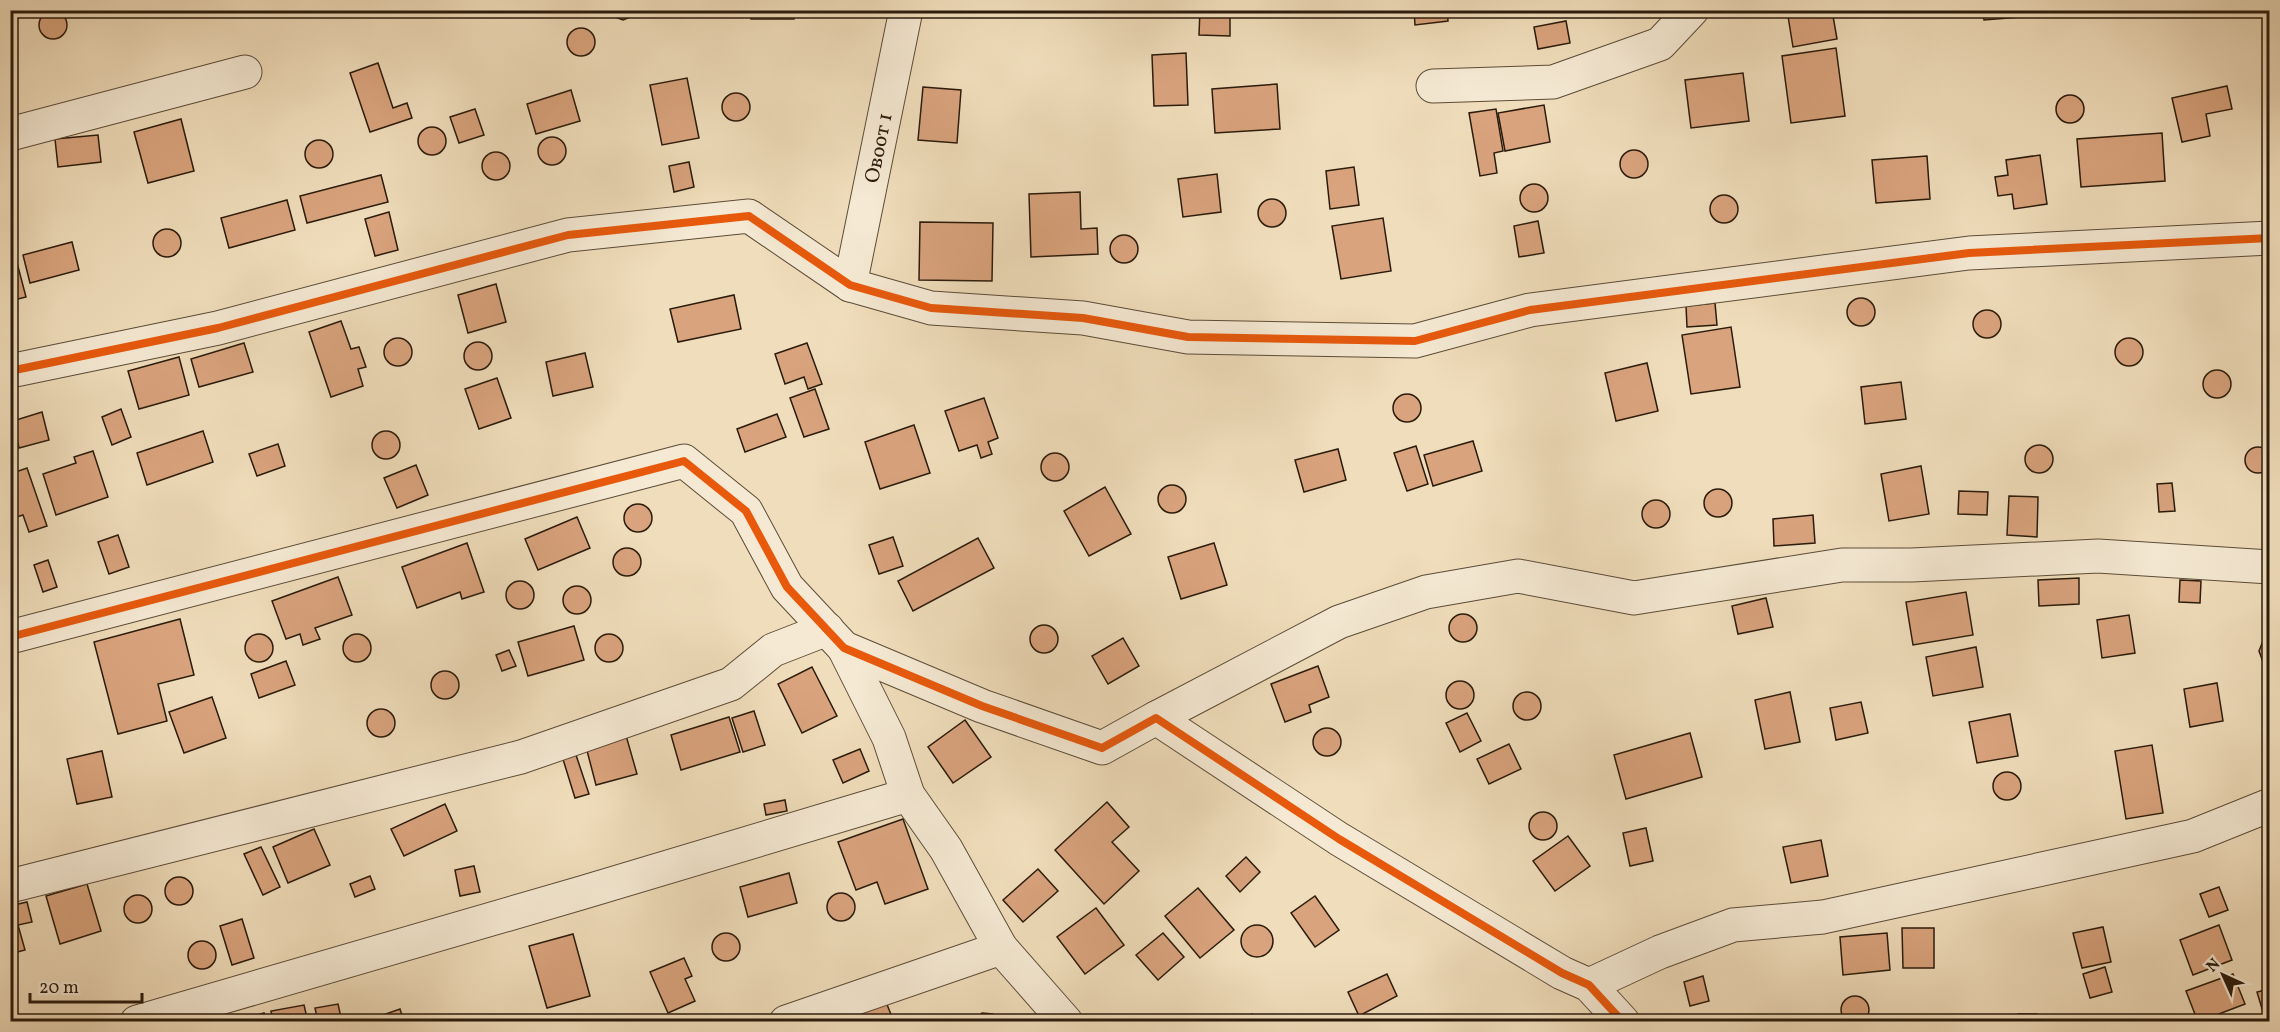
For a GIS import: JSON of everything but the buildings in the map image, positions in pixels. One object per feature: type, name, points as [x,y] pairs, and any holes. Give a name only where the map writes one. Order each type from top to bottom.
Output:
[{"type":"street","name":"Овоот 1","points":[[850,285],[906,10]]},
{"type":"street","points":[[1433,86],[1553,82],[1660,44],[1692,10]]},
{"type":"street","points":[[10,134],[245,72]]},
{"type":"street","points":[[10,371],[218,327],[568,235],[749,216],[850,285],[932,308],[1083,318],[1188,337],[1415,341],[1530,310],[1969,253],[2270,238]]},
{"type":"street","points":[[10,637],[684,461],[746,512],[787,587],[836,639],[889,738],[908,795],[946,849],[1001,948],[1066,1022]]},
{"type":"street","points":[[10,886],[520,757],[730,684],[773,650],[836,639],[982,706],[1102,748],[1339,622],[1426,592],[1518,576],[1635,598],[1842,565],[1912,565],[2098,556],[2270,567]]},
{"type":"street","points":[[1156,718],[1339,839],[1563,973],[1589,985],[1623,1022]]},
{"type":"street","points":[[138,1022],[908,795]]},
{"type":"street","points":[[1589,985],[1660,952],[1733,925],[1823,917],[2193,836],[2270,805]]},
{"type":"street","points":[[786,1022],[1001,948]]},
{"type":"cycle path","points":[[10,371],[218,328],[568,235],[749,216],[850,285],[931,308],[1083,318],[1188,337],[1415,341],[1530,310],[1969,253],[2270,238]]},
{"type":"cycle path","points":[[10,637],[684,461],[746,511],[787,587],[844,648],[982,706],[1102,748],[1156,718],[1339,839],[1562,973],[1589,985],[1623,1022]]}]
